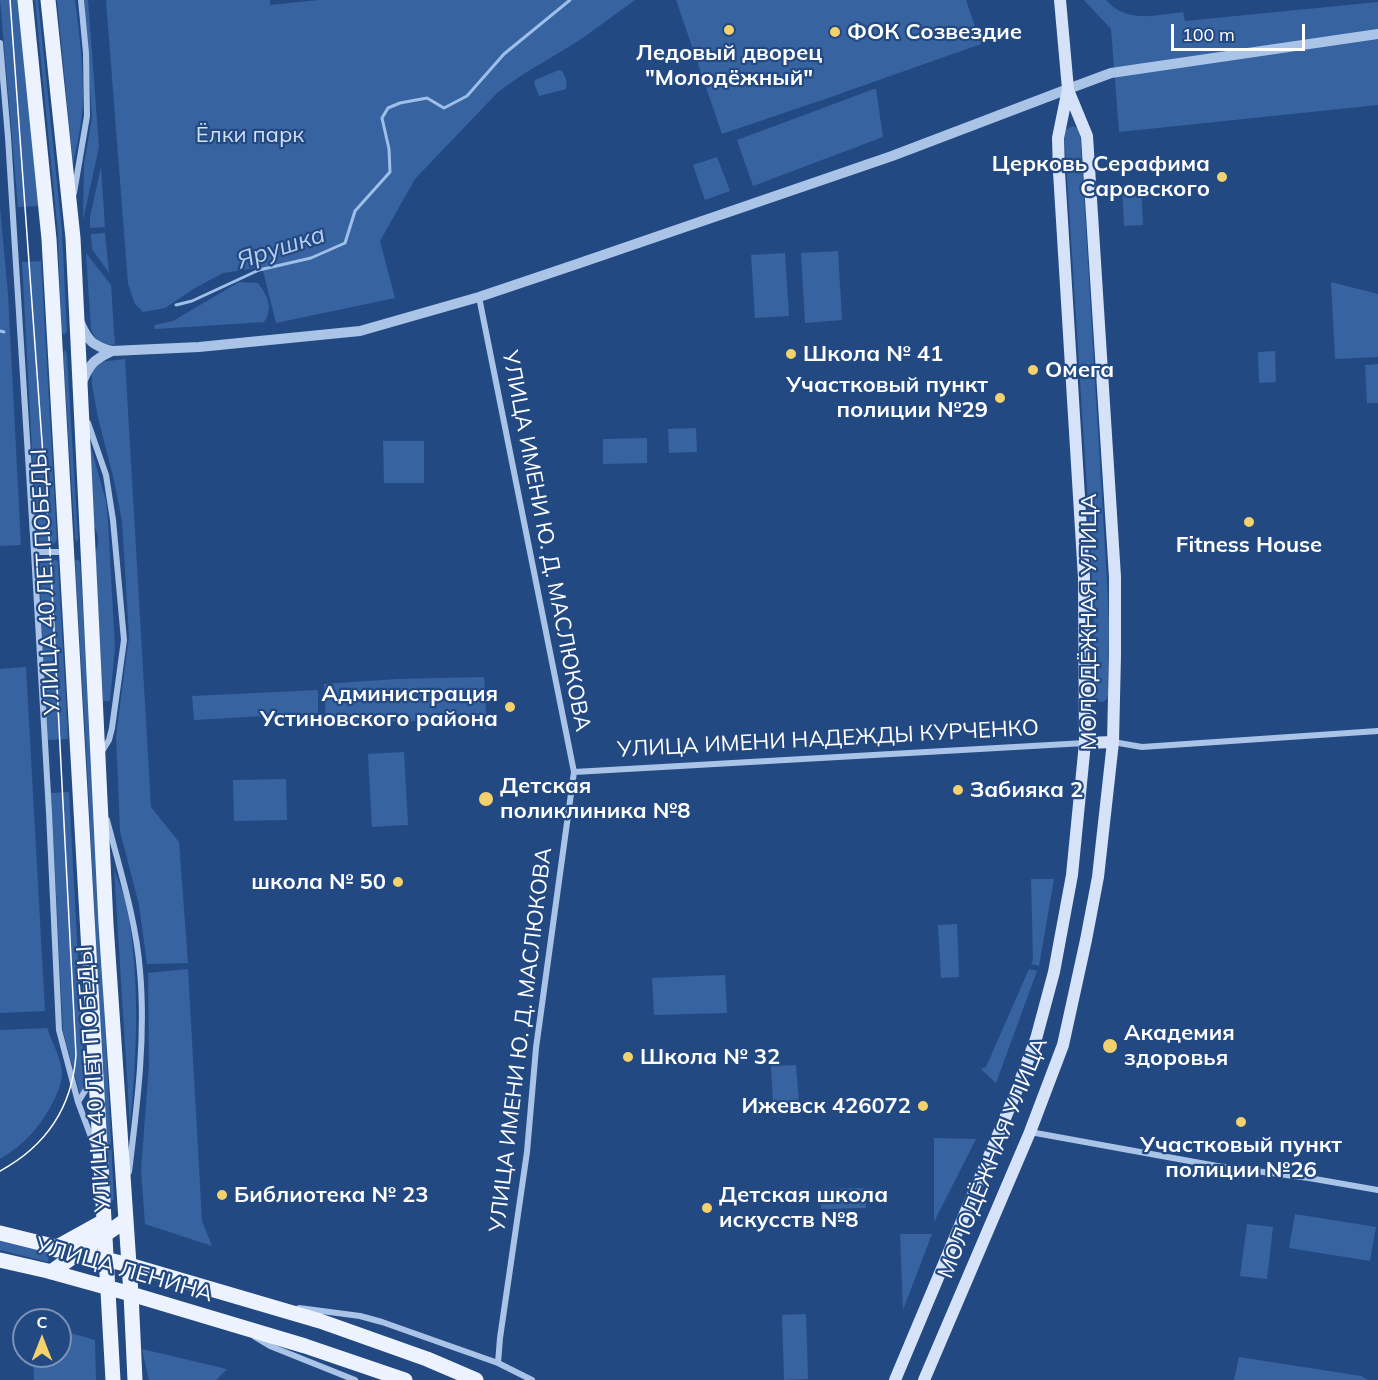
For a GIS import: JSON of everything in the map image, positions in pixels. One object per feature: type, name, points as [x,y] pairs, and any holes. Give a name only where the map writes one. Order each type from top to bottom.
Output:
[{"type":"main road","name":"УЛИЦА 40 ЛЕТ ПОБЕДЫ","points":[[25,0],[50,239],[112,1360],[111,1380]]},
{"type":"main road","name":"УЛИЦА 40 ЛЕТ ПОБЕДЫ","points":[[48,0],[71,208],[106,924],[137,1380]]},
{"type":"main road","name":"МОЛОДЁЖНАЯ УЛИЦА","points":[[924,1380],[1030,1132],[1063,1044],[1098,878],[1113,742],[1115,577],[1087,136],[1068,88],[1060,0]]},
{"type":"main road","name":"МОЛОДЁЖНАЯ УЛИЦА","points":[[895,1380],[1014,1097],[1036,1039],[1054,972],[1072,875],[1085,743],[1084,578],[1058,138],[1068,88]]},
{"type":"main road","points":[[55,344],[79,344]]},
{"type":"main road","points":[[68,552],[89,550]]},
{"type":"main road","points":[[1085,743],[1113,742]]},
{"type":"main road","points":[[103,1203],[125,1202]]},
{"type":"main road","points":[[50,1271],[57,1247],[126,1220]]},
{"type":"main road","points":[[50,1271],[81,1253],[104,1228]]},
{"type":"main road","name":"УЛИЦА ЛЕНИНА","points":[[0,1233],[129,1265],[320,1321],[476,1380]]},
{"type":"main road","name":"УЛИЦА ЛЕНИНА","points":[[0,1260],[50,1271],[131,1294],[305,1346],[405,1380]]},
{"type":"main road","points":[[179,1309],[187,1282]]},
{"type":"main road","points":[[112,1360],[134,1359]]},
{"type":"street","name":"УЛИЦА 40 ЛЕТ ПОБЕДЫ","points":[[71,208],[87,116],[86,53],[81,0]]},
{"type":"street","points":[[78,318],[86,338],[98,348],[112,351],[199,347],[360,331],[479,297],[892,156],[1111,73],[1378,34]]},
{"type":"street","name":"УЛИЦА 40 ЛЕТ ПОБЕДЫ","points":[[0,43],[11,172],[34,552],[59,1030],[78,1102],[100,1162]]},
{"type":"street","name":"УЛИЦА ИМЕНИ Ю. Д. МАСЛЮКОВА","points":[[479,297],[574,772],[536,1048],[526,1152],[498,1363]]},
{"type":"street","points":[[81,384],[89,366],[100,356],[112,351]]},
{"type":"street","name":"УЛИЦА 40 ЛЕТ ПОБЕДЫ","points":[[81,406],[106,475],[113,520],[123,640],[112,728],[109,740],[99,756]]},
{"type":"street","points":[[34,552],[68,552]]},
{"type":"street","points":[[1113,742],[1142,747],[1378,731]]},
{"type":"street","name":"УЛИЦА ИМЕНИ НАДЕЖДЫ КУРЧЕНКО","points":[[574,772],[1085,743]]},
{"type":"street","name":"УЛИЦА 40 ЛЕТ ПОБЕДЫ","points":[[100,797],[131,910],[140,971],[140,1063],[125,1202]]},
{"type":"street","points":[[78,1102],[96,1074]]},
{"type":"street","points":[[1030,1132],[1217,1166],[1310,1178],[1378,1190]]},
{"type":"street","name":"УЛИЦА ЛЕНИНА","points":[[257,1302],[360,1316],[382,1322],[498,1363],[532,1380]]},
{"type":"street","name":"УЛИЦА ЛЕНИНА","points":[[236,1326],[270,1346],[355,1380]]},
{"type":"green space","points":[[0,0],[19,0],[38,206],[18,207]]},
{"type":"green space","points":[[35,0],[38,0],[62,231],[67,332],[64,335],[61,332],[58,234]]},
{"type":"green space","points":[[57,0],[75,0],[80,47],[83,103],[73,164]]},
{"type":"green space","points":[[84,0],[88,0],[99,147],[83,220],[84,164],[92,118]]},
{"type":"green space","name":"Ёлки парк","points":[[106,0],[270,0],[270,5],[318,0],[635,0],[580,40],[498,92],[415,179],[380,241],[395,298],[276,323],[262,267],[223,273],[165,308],[143,312],[135,304],[128,284]]},
{"type":"green space","points":[[676,0],[966,0],[981,44],[722,134]]},
{"type":"green space","points":[[1084,0],[1106,0],[1114,8],[1132,15],[1152,16],[1183,12],[1185,21],[1378,2],[1378,105],[1119,132],[1111,29]]},
{"type":"green space","points":[[559,70],[565,77],[566,89],[539,96],[535,80]]},
{"type":"green space","points":[[876,89],[883,137],[753,186],[737,140]]},
{"type":"green space","points":[[1073,126],[1080,129],[1107,582],[1108,695],[1103,702],[1096,701],[1093,696],[1094,625],[1090,536],[1064,130]]},
{"type":"green space","points":[[717,157],[730,191],[705,200],[693,165]]},
{"type":"green space","points":[[101,167],[105,227],[90,228],[90,217]]},
{"type":"green space","points":[[1141,184],[1143,225],[1124,226],[1122,185]]},
{"type":"green space","points":[[0,208],[8,294],[21,545],[0,546]]},
{"type":"green space","points":[[105,233],[109,273],[92,249],[91,234]]},
{"type":"green space","points":[[838,251],[842,320],[805,323],[801,253]]},
{"type":"green space","points":[[86,253],[111,285],[115,345],[100,342],[91,330]]},
{"type":"green space","points":[[785,253],[789,316],[755,318],[751,255]]},
{"type":"green space","points":[[41,261],[57,540],[53,545],[37,545],[22,262]]},
{"type":"green space","points":[[239,282],[258,283],[269,307],[264,322],[154,328],[155,325],[173,321]]},
{"type":"green space","points":[[1331,282],[1378,294],[1378,357],[1335,359]]},
{"type":"green space","points":[[65,349],[67,355],[77,542],[63,354]]},
{"type":"green space","points":[[1275,351],[1276,382],[1259,383],[1258,352]]},
{"type":"green space","points":[[125,359],[151,807],[179,842],[188,963],[147,964],[139,905],[120,831],[116,736],[129,636],[122,521],[98,418],[92,371],[99,362]]},
{"type":"green space","points":[[1378,364],[1378,403],[1367,403],[1365,365]]},
{"type":"green space","points":[[696,428],[697,452],[669,453],[668,429]]},
{"type":"green space","points":[[647,438],[647,463],[603,464],[603,439]]},
{"type":"green space","points":[[383,441],[424,441],[424,483],[384,483]]},
{"type":"green space","points":[[90,444],[106,501],[108,522],[115,647],[110,701],[103,701],[95,553],[98,539],[94,526]]},
{"type":"green space","points":[[41,559],[58,561],[68,739],[47,740],[39,563]]},
{"type":"green space","points":[[78,559],[91,747],[114,1199],[112,1201],[109,1199],[75,561]]},
{"type":"green space","points":[[26,667],[45,1011],[0,1013],[0,669]]},
{"type":"green space","points":[[484,677],[487,730],[467,720],[326,723],[324,684],[397,679]]},
{"type":"green space","points":[[318,690],[318,713],[194,720],[192,696]]},
{"type":"green space","points":[[404,752],[408,825],[372,827],[368,754]]},
{"type":"green space","points":[[286,779],[287,820],[234,821],[233,780]]},
{"type":"green space","points":[[69,792],[85,1086],[80,1094],[63,1031],[51,793]]},
{"type":"green space","points":[[114,869],[127,907],[136,992],[136,1045],[130,1125]]},
{"type":"green space","points":[[1031,879],[1054,879],[1039,966],[1031,964],[1033,960]]},
{"type":"green space","points":[[957,924],[959,977],[941,978],[938,925]]},
{"type":"green space","points":[[188,969],[202,1221],[212,1246],[145,1224],[141,1170],[149,1065],[148,973]]},
{"type":"green space","points":[[1029,969],[1037,971],[996,1083],[981,1069],[986,1067]]},
{"type":"green space","points":[[725,975],[727,1013],[654,1015],[652,978]]},
{"type":"green space","points":[[47,1028],[61,1067],[61,1083],[44,1118],[32,1134],[0,1159],[0,1030]]},
{"type":"green space","points":[[796,1065],[799,1102],[773,1104],[771,1066]]},
{"type":"green space","points":[[934,1138],[976,1139],[934,1222]]},
{"type":"green space","points":[[865,1188],[866,1208],[821,1209],[821,1189]]},
{"type":"green space","points":[[1295,1214],[1376,1227],[1370,1261],[1289,1248]]},
{"type":"green space","points":[[1247,1224],[1273,1227],[1267,1279],[1240,1276]]},
{"type":"green space","points":[[900,1234],[932,1234],[903,1310]]},
{"type":"green space","points":[[0,1241],[50,1252],[48,1262],[0,1250]]},
{"type":"green space","points":[[806,1314],[808,1379],[784,1380],[782,1315]]},
{"type":"green space","points":[[72,1333],[95,1340],[96,1380],[34,1380],[34,1368],[72,1368]]},
{"type":"green space","points":[[142,1349],[227,1369],[216,1380],[149,1380]]},
{"type":"green space","points":[[1239,1357],[1361,1376],[1368,1380],[1234,1380]]},
{"type":"waterway","name":"Ярушка","points":[[176,305],[192,301],[259,270],[311,258],[345,243],[355,211],[390,172],[389,149],[382,118],[388,108],[400,103],[427,98],[444,108],[467,96],[504,54],[570,0]]},
{"type":"waterway","points":[[0,331],[4,332]]},
{"type":"tram line","points":[[0,1171],[31,1150],[54,1123],[69,1092],[76,1055],[50,552],[10,0]]},
{"type":"place","name":"Ледовый дворец \"Молодёжный\"","points":[[729,30]]},
{"type":"place","name":"ФОК Созвездие","points":[[835,32]]},
{"type":"place","name":"Церковь Серафима Саровского","points":[[1222,177]]},
{"type":"place","name":"Школа № 41","points":[[791,354]]},
{"type":"place","name":"Омега","points":[[1033,370]]},
{"type":"place","name":"Участковый пункт полиции №29","points":[[1000,398]]},
{"type":"place","name":"Fitness House","points":[[1249,522]]},
{"type":"place","name":"Администрация Устиновского района","points":[[510,707]]},
{"type":"place","name":"Забияка 2","points":[[958,790]]},
{"type":"place","name":"Детская поликлиника №8","points":[[486,799]]},
{"type":"place","name":"школа № 50","points":[[398,882]]},
{"type":"place","name":"Академия здоровья","points":[[1110,1046]]},
{"type":"place","name":"Школа № 32","points":[[628,1057]]},
{"type":"place","name":"Ижевск 426072","points":[[923,1106]]},
{"type":"place","name":"Участковый пункт полиции №26","points":[[1241,1122]]},
{"type":"place","name":"Библиотека № 23","points":[[222,1195]]},
{"type":"place","name":"Детская школа искусств №8","points":[[707,1208]]}]
